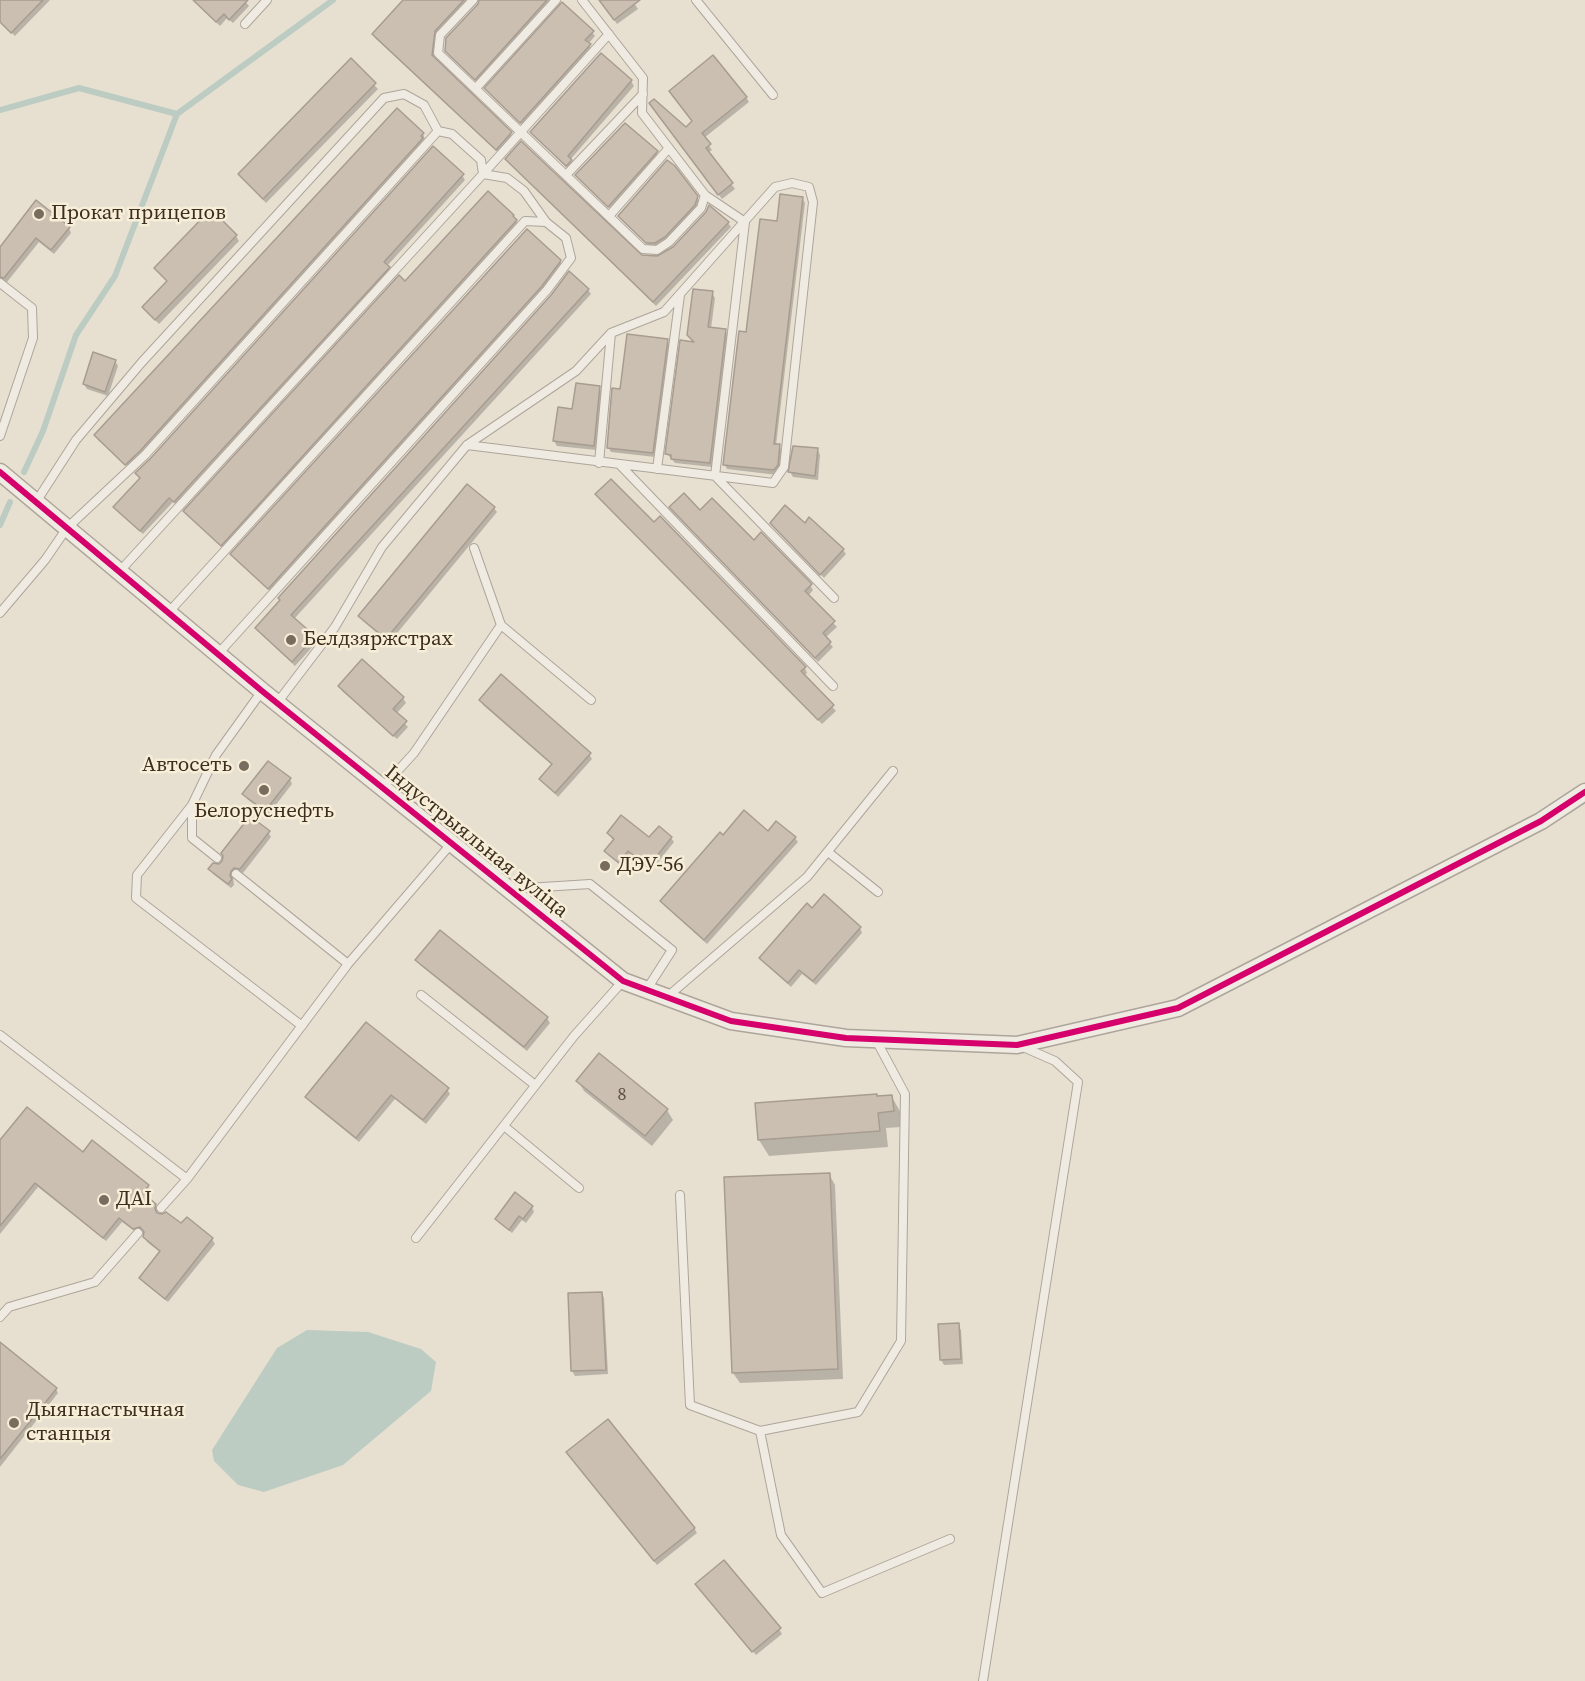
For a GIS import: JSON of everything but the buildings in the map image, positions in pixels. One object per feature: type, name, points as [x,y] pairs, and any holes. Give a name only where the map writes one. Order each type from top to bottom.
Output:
[{"type":"street","name":"Індустрыяльная вуліца","points":[[0,472],[262,691],[623,981],[731,1021],[846,1038],[1017,1045],[1178,1008],[1542,822],[1585,792]]},
{"type":"lane","points":[[245,24],[267,0]]},
{"type":"lane","points":[[473,0],[440,35],[438,53],[642,249],[657,250],[669,242],[701,208],[705,195]]},
{"type":"lane","points":[[476,88],[556,0]]},
{"type":"lane","points":[[582,0],[643,78],[642,113],[705,195],[745,222]]},
{"type":"lane","points":[[696,0],[773,95]]},
{"type":"lane","points":[[119,572],[609,34]]},
{"type":"lane","points":[[36,502],[76,440],[142,362],[384,98],[404,94],[424,105],[438,131],[452,134],[481,160],[483,174]]},
{"type":"lane","points":[[566,175],[642,94]]},
{"type":"lane","points":[[0,613],[45,560],[67,528],[145,456],[438,131]]},
{"type":"lane","points":[[609,216],[669,148]]},
{"type":"lane","points":[[218,654],[548,290],[571,258],[566,238],[546,222],[524,191],[507,178],[483,174]]},
{"type":"lane","points":[[277,703],[335,627],[382,547],[467,446],[576,371],[612,333],[664,312],[775,187],[792,183],[809,187],[813,202],[784,467],[773,483],[467,446]]},
{"type":"lane","points":[[168,613],[525,221],[546,222]]},
{"type":"lane","points":[[715,476],[745,222]]},
{"type":"lane","points":[[0,283],[32,308],[33,338],[0,436]]},
{"type":"lane","points":[[657,469],[680,295]]},
{"type":"lane","points":[[599,463],[612,333]]},
{"type":"lane","points":[[621,465],[833,686]]},
{"type":"lane","points":[[715,476],[834,598]]},
{"type":"lane","points":[[474,548],[501,625],[591,700]]},
{"type":"lane","points":[[382,788],[414,753],[501,625]]},
{"type":"lane","points":[[262,691],[216,755],[192,805],[137,875],[136,898],[302,1026]]},
{"type":"lane","points":[[667,997],[807,877],[893,771]]},
{"type":"lane","points":[[192,805],[192,838],[217,858]]},
{"type":"lane","points":[[161,1208],[187,1179],[348,964],[451,844]]},
{"type":"lane","points":[[828,852],[878,892]]},
{"type":"lane","points":[[236,874],[348,964]]},
{"type":"lane","points":[[508,889],[590,884],[672,950],[646,989]]},
{"type":"lane","points":[[416,1238],[574,1036],[623,981]]},
{"type":"lane","points":[[422,995],[535,1085]]},
{"type":"lane","points":[[0,1035],[187,1179]]},
{"type":"lane","points":[[680,1195],[690,1405],[760,1431],[858,1412],[901,1341],[905,1094],[875,1040]]},
{"type":"lane","points":[[983,1681],[1078,1082],[1055,1060],[1017,1045]]},
{"type":"lane","points":[[504,1126],[579,1188]]},
{"type":"lane","points":[[0,1317],[9,1307],[95,1282],[138,1233]]},
{"type":"lane","points":[[760,1431],[781,1535],[822,1593],[950,1539]]},
{"type":"shaded area","points":[[307,1330],[368,1332],[421,1349],[436,1362],[431,1391],[343,1465],[264,1492],[238,1485],[214,1461],[212,1450],[277,1348]]},
{"type":"waterway","points":[[24,472],[43,431],[76,335],[115,276],[177,114],[333,0]]},
{"type":"waterway","points":[[0,110],[79,88],[177,114]]},
{"type":"waterway","points":[[0,525],[10,502]]},
{"type":"cycle path","points":[[0,472],[262,691],[623,981],[731,1021],[846,1038],[1017,1045],[1178,1008],[1541,821],[1585,792]]},
{"type":"place","name":"Прокат прицепов","points":[[39,214]]},
{"type":"place","name":"Белдзяржстрах","points":[[291,640]]},
{"type":"place","name":"Автосеть","points":[[244,766]]},
{"type":"place","name":"Белоруснефть","points":[[264,790]]},
{"type":"place","name":"ДЭУ-56","points":[[605,866]]},
{"type":"place","name":"ДАІ","points":[[104,1200]]},
{"type":"place","name":"Дыягнастычная станцыя","points":[[14,1423]]}]
